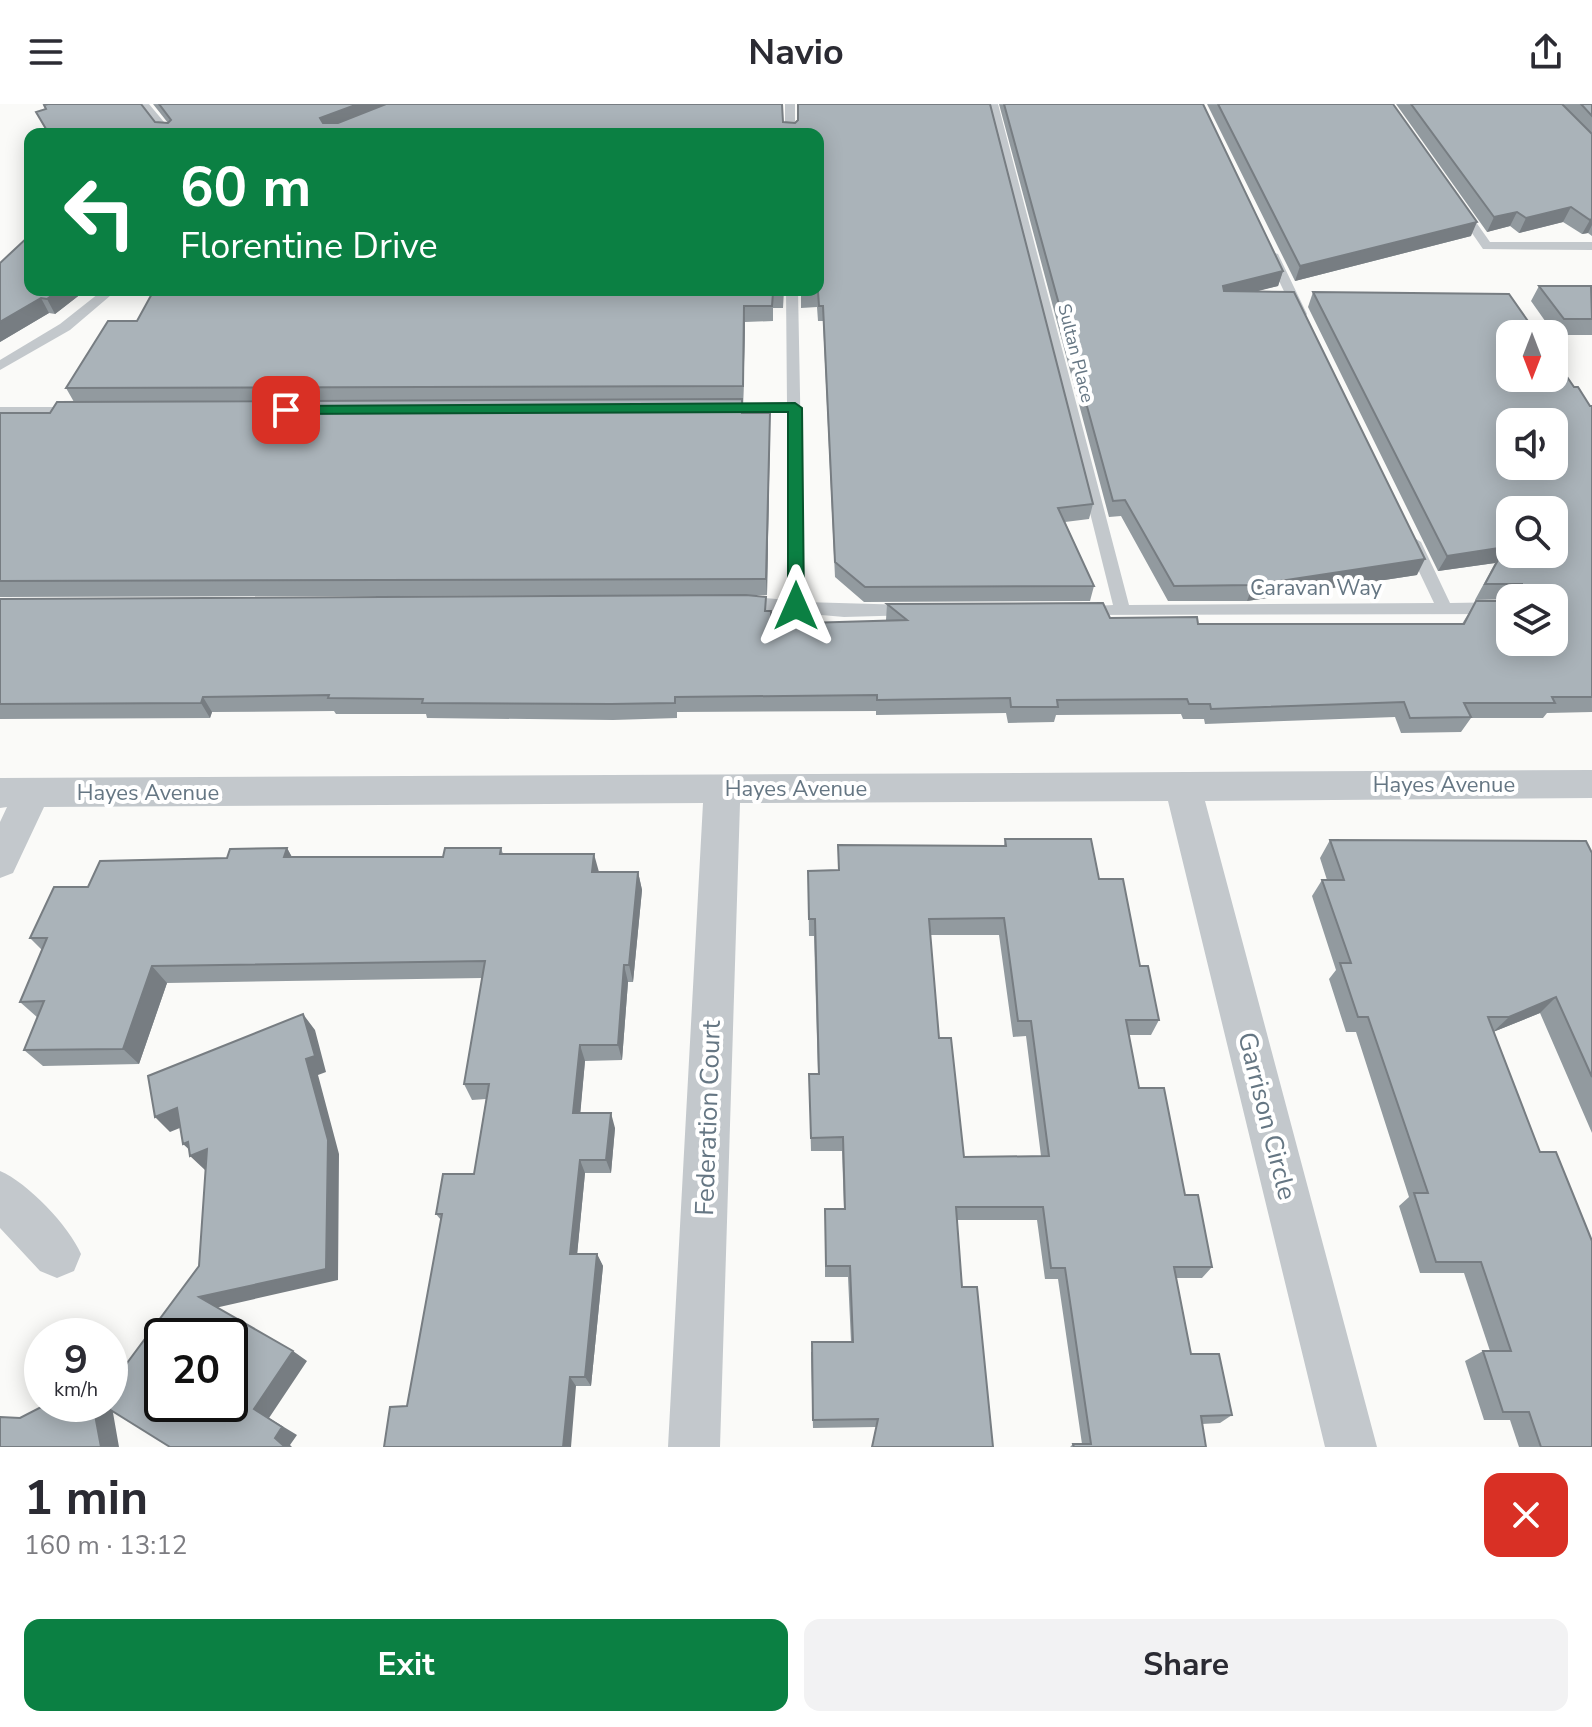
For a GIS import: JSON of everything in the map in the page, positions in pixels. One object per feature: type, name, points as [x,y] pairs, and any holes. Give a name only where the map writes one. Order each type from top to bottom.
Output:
[{"type":"street","name":"Hayes Avenue","points":[[16,793],[1592,784]]},
{"type":"street","name":"Garrison Circle","points":[[1183,786],[1351,1447]]},
{"type":"street","name":"Federation Court","points":[[694,1447],[722,789]]},
{"type":"street","points":[[0,862],[16,793]]},
{"type":"street","points":[[0,1194],[57,1254]]},
{"type":"lane","points":[[144,104],[164,128]]},
{"type":"lane","points":[[790,104],[790,128]]},
{"type":"lane","name":"Sultan Place","points":[[993,104],[1123,611]]},
{"type":"lane","points":[[1451,195],[1487,246],[1592,246]]},
{"type":"lane","points":[[1268,244],[1309,328]]},
{"type":"lane","points":[[0,366],[65,327],[104,296]]},
{"type":"lane","points":[[792,296],[796,606]]},
{"type":"lane","points":[[699,408],[795,408]]},
{"type":"lane","points":[[0,411],[95,411]]},
{"type":"lane","points":[[1404,525],[1445,609]]},
{"type":"lane","points":[[732,602],[844,611],[922,611]]},
{"type":"lane","name":"Caravan Way","points":[[1061,611],[1496,608]]},
{"type":"building","points":[[141,104],[155,122],[168,123],[171,120],[159,104],[358,104],[320,118],[323,123],[338,123],[386,104],[782,104],[783,122],[795,123],[798,120],[798,104],[990,104],[1093,504],[1058,508],[1094,586],[865,587],[835,562],[823,306],[819,306],[818,296],[824,296],[824,128],[45,128],[36,112],[46,109],[44,105]]},
{"type":"building","points":[[1004,104],[1203,104],[1283,271],[1223,286],[1224,291],[1294,292],[1425,559],[1253,585],[1174,586],[1125,500],[1113,501]]},
{"type":"building","points":[[1218,104],[1393,104],[1477,222],[1300,266]]},
{"type":"building","points":[[1411,104],[1562,104],[1592,134],[1592,219],[1571,207],[1526,218],[1517,212],[1494,217]]},
{"type":"building","points":[[1581,104],[1592,104],[1592,116]]},
{"type":"building","points":[[24,241],[24,296],[51,296],[41,298],[0,322],[0,263]]},
{"type":"building","points":[[1539,286],[1591,286],[1592,319],[1564,319]]},
{"type":"building","points":[[1313,292],[1509,294],[1527,320],[1496,320],[1496,392],[1568,392],[1568,378],[1592,406],[1592,697],[1552,697],[1555,703],[1464,703],[1471,717],[1410,718],[1404,702],[1211,709],[1210,704],[1189,704],[1187,699],[1057,700],[1058,707],[1011,707],[1010,698],[877,700],[877,695],[675,697],[675,703],[611,704],[422,703],[423,699],[328,698],[329,695],[203,697],[201,703],[0,704],[0,599],[746,595],[766,597],[765,611],[771,611],[771,624],[907,620],[887,604],[1103,603],[1110,618],[1197,617],[1198,624],[1464,624],[1476,601],[1496,601],[1496,656],[1568,656],[1568,584],[1485,584],[1496,564],[1496,568],[1568,568],[1568,496],[1496,496],[1496,548],[1447,556]]},
{"type":"building","points":[[151,296],[773,296],[772,306],[744,306],[743,386],[66,388],[108,321],[137,321]]},
{"type":"building","points":[[742,399],[742,413],[770,413],[766,579],[0,581],[0,413],[50,413],[57,402]]},
{"type":"building","points":[[1005,839],[1091,839],[1099,879],[1123,879],[1140,966],[1148,966],[1159,1020],[1126,1020],[1139,1088],[1164,1088],[1185,1195],[1198,1195],[1212,1267],[1174,1267],[1191,1354],[1219,1354],[1232,1415],[1201,1416],[1206,1447],[1074,1447],[1073,1444],[1091,1444],[1065,1268],[1051,1268],[1043,1207],[956,1207],[962,1287],[977,1287],[993,1447],[872,1447],[878,1419],[813,1420],[812,1342],[853,1342],[850,1266],[826,1266],[825,1209],[845,1209],[843,1137],[811,1138],[809,1074],[819,1074],[815,919],[809,919],[808,871],[839,870],[838,845],[1006,846]],"holes":[[[1004,918],[1018,1021],[1031,1021],[1049,1156],[964,1157],[951,1038],[939,1038],[929,919]]]},
{"type":"building","points":[[1330,840],[1586,841],[1592,853],[1592,1077],[1556,997],[1509,1017],[1488,1017],[1540,1152],[1556,1152],[1592,1241],[1592,1447],[1541,1447],[1529,1412],[1503,1412],[1483,1351],[1511,1351],[1481,1262],[1436,1262],[1414,1193],[1428,1193],[1368,1017],[1358,1017],[1340,963],[1351,963],[1322,880],[1344,880]]},
{"type":"building","points":[[287,848],[284,857],[443,857],[445,848],[501,848],[500,854],[594,854],[592,872],[638,872],[629,965],[624,965],[618,1045],[580,1045],[573,1113],[611,1113],[606,1160],[580,1160],[570,1254],[597,1254],[585,1377],[570,1377],[563,1447],[384,1447],[390,1407],[407,1406],[442,1214],[436,1214],[443,1174],[474,1174],[489,1084],[464,1084],[485,961],[152,966],[123,1049],[24,1050],[44,1001],[20,1002],[47,938],[30,938],[54,887],[88,887],[100,861],[227,858],[230,849]]},
{"type":"building","points":[[303,1014],[315,1056],[306,1059],[328,1140],[326,1269],[199,1297],[236,1318],[160,1318],[199,1266],[207,1149],[190,1156],[188,1142],[183,1144],[177,1108],[155,1117],[148,1076]]},
{"type":"building","points":[[248,1325],[293,1351],[254,1409],[282,1427],[275,1438],[285,1447],[170,1447],[128,1421],[128,1362],[144,1340],[144,1422],[248,1422]]},
{"type":"building","points":[[24,1416],[24,1422],[96,1422],[101,1447],[0,1447],[0,1417]]},
{"type":"route","points":[[286,410],[795,408],[796,606]]}]
